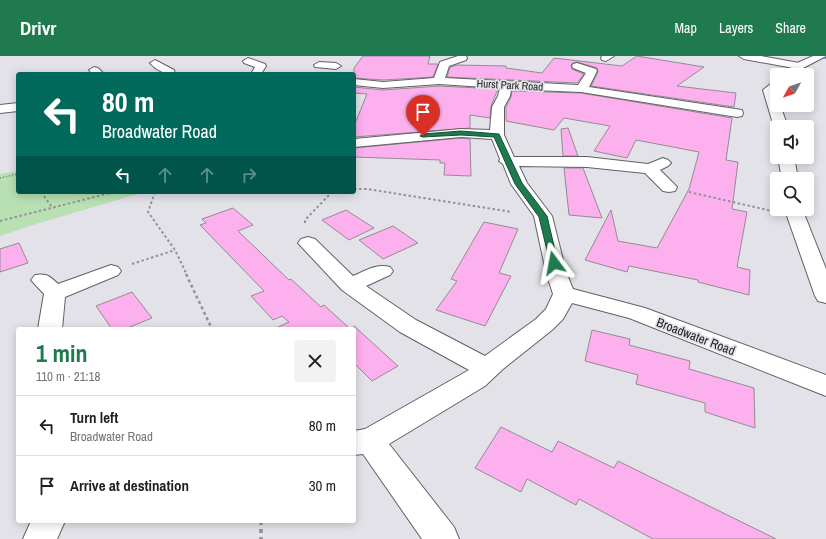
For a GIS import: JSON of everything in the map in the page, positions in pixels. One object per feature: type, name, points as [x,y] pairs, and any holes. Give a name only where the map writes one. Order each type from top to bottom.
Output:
[{"type":"street","points":[[744,56],[798,66],[817,57]]},
{"type":"street","points":[[439,81],[444,64],[462,58]]},
{"type":"street","points":[[248,61],[261,66],[257,72]]},
{"type":"street","points":[[155,63],[170,72]]},
{"type":"street","points":[[319,65],[336,67]]},
{"type":"street","points":[[577,66],[592,71],[581,90]]},
{"type":"street","name":"Hurst Park Road","points":[[356,82],[398,85],[439,81],[581,90],[662,100],[737,113]]},
{"type":"street","points":[[442,539],[362,442],[476,379],[486,368],[533,334],[554,315],[564,294],[556,272],[543,216],[519,184],[507,161],[497,135],[498,107],[504,96],[506,85]]},
{"type":"street","points":[[0,109],[16,107]]},
{"type":"street","points":[[359,139],[461,133],[497,135]]},
{"type":"street","points":[[507,161],[586,162],[657,166],[669,187]]},
{"type":"street","points":[[796,216],[826,296]]},
{"type":"street","points":[[308,243],[350,285],[408,326],[486,368]]},
{"type":"street","points":[[50,327],[48,287],[111,270]]},
{"type":"street","points":[[350,285],[383,271]]},
{"type":"street","name":"Broadwater Road","points":[[564,294],[637,313],[826,386]]},
{"type":"street","points":[[40,539],[47,523]]},
{"type":"path","points":[[0,178],[16,174]]},
{"type":"path","points":[[669,187],[770,208]]},
{"type":"path","points":[[356,189],[367,189],[543,216]]},
{"type":"path","points":[[42,194],[52,207]]},
{"type":"path","points":[[0,221],[106,194]]},
{"type":"path","points":[[154,194],[148,212],[175,250],[211,327]]},
{"type":"path","points":[[308,243],[305,220],[330,194]]},
{"type":"path","points":[[111,270],[175,250]]},
{"type":"path","points":[[261,523],[262,539]]},
{"type":"green space","points":[[16,171],[16,194],[138,194],[0,236],[0,174]]},
{"type":"building","points":[[363,56],[430,56],[428,64],[438,64],[433,77],[383,80],[356,78],[354,68]]},
{"type":"building","points":[[637,56],[704,67],[677,86],[736,93],[734,107],[591,86],[598,72],[597,68],[577,62],[571,65],[572,69],[584,74],[577,83],[447,77],[450,67],[457,65],[506,66],[506,68],[542,73],[554,58],[622,66]]},
{"type":"building","points":[[439,86],[498,89],[491,106],[490,118],[470,115],[470,128],[356,137],[356,121],[367,94],[356,93],[356,87],[383,90]]},
{"type":"building","points":[[512,91],[581,93],[732,118],[726,160],[738,162],[732,209],[747,212],[737,267],[750,270],[749,295],[698,282],[698,280],[629,266],[627,272],[585,260],[611,210],[618,241],[657,248],[689,189],[699,152],[636,140],[627,158],[594,151],[610,126],[564,118],[554,130],[506,121],[506,107]]},
{"type":"building","points":[[568,128],[578,156],[563,156],[561,129]]},
{"type":"building","points":[[461,138],[470,139],[471,176],[444,175],[445,163],[440,163],[440,160],[356,157],[356,148]]},
{"type":"building","points":[[564,168],[583,168],[602,218],[569,215]]},
{"type":"building","points":[[233,208],[253,225],[238,231],[289,280],[291,279],[321,307],[324,305],[348,327],[278,327],[289,322],[282,316],[273,320],[251,296],[264,291],[200,225],[206,223],[202,219]]},
{"type":"building","points":[[346,210],[374,228],[349,240],[322,220]]},
{"type":"building","points":[[484,222],[518,229],[499,273],[511,276],[485,326],[436,310],[457,281],[451,279]]},
{"type":"building","points":[[393,226],[418,243],[383,259],[359,240]]},
{"type":"building","points":[[19,243],[28,263],[0,272],[0,249]]},
{"type":"building","points":[[132,292],[152,318],[130,327],[111,327],[96,306]]},
{"type":"building","points":[[356,328],[398,366],[372,381],[356,365]]},
{"type":"building","points":[[592,330],[630,339],[629,345],[690,361],[689,369],[754,388],[755,428],[705,412],[705,403],[636,384],[638,375],[585,361]]},
{"type":"building","points":[[501,427],[552,452],[558,441],[614,468],[618,461],[776,539],[653,539],[579,499],[576,505],[527,479],[521,492],[475,468]]},
{"type":"waterway","points":[[819,56],[826,58]]},
{"type":"route","points":[[423,136],[461,133],[497,135],[507,161],[519,184],[543,216],[554,263]]}]
